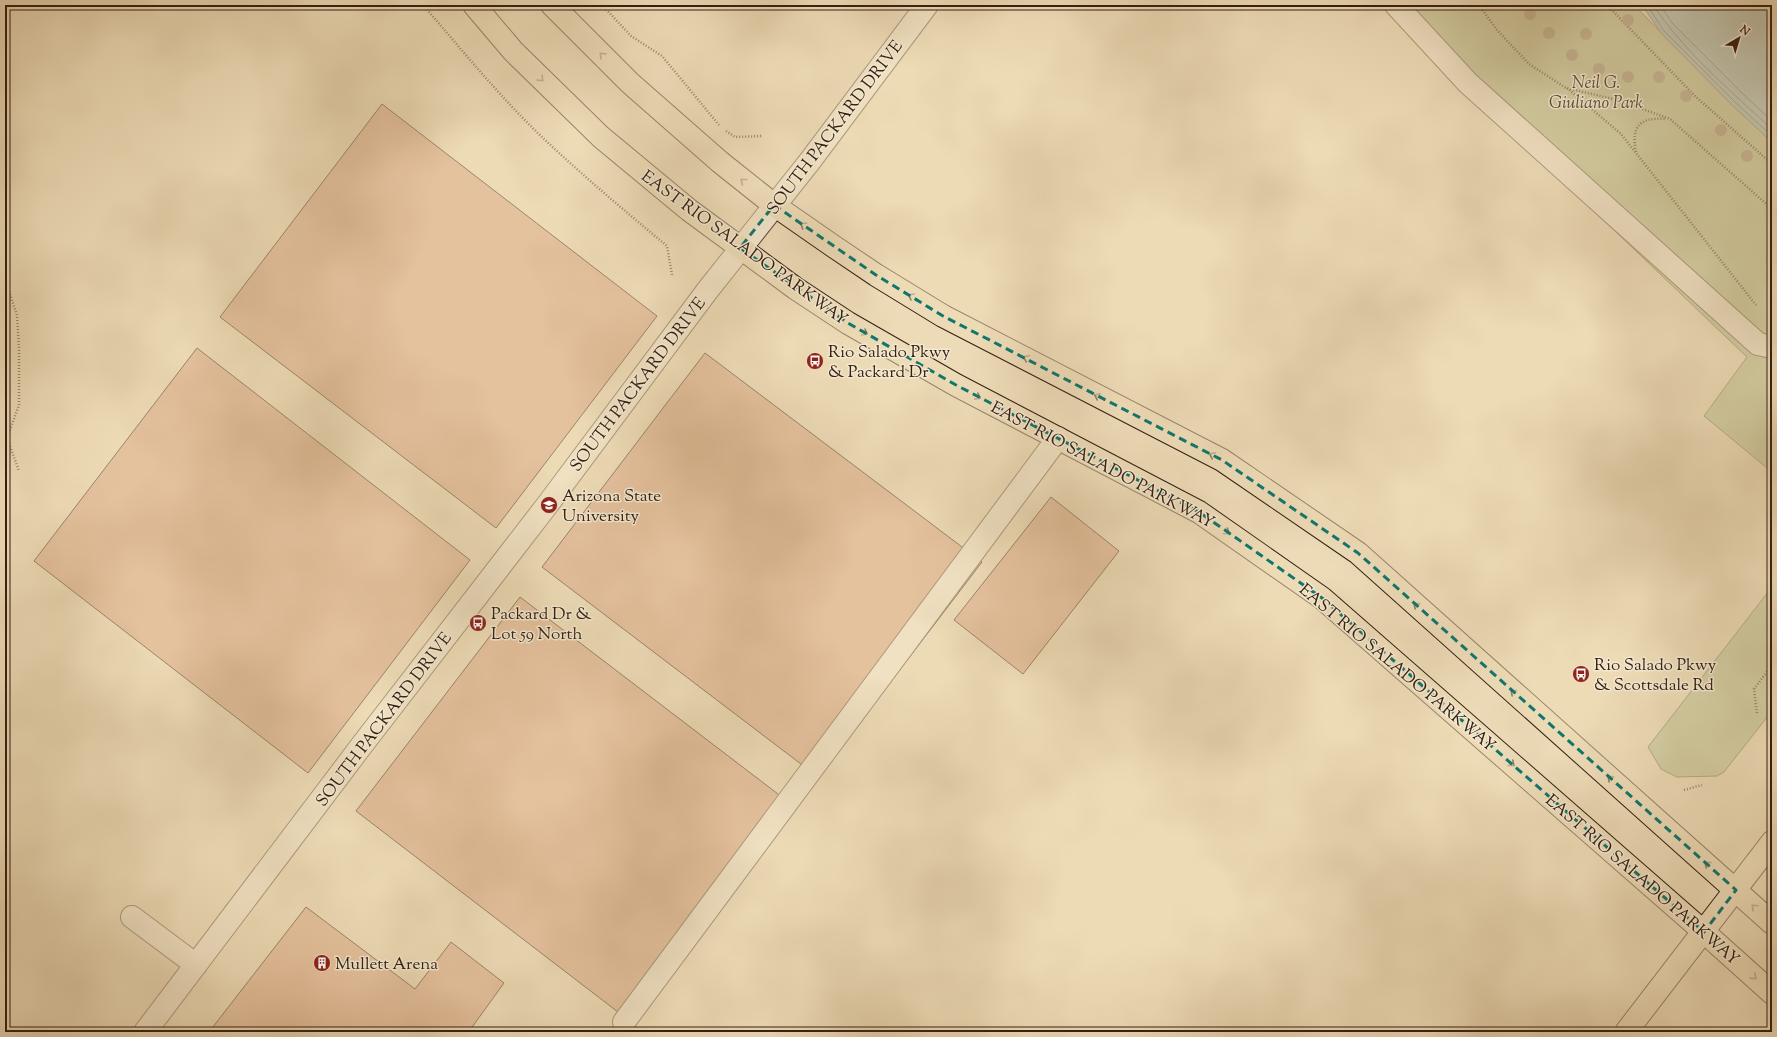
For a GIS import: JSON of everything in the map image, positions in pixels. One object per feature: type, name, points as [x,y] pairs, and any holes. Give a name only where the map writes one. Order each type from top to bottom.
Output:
[{"type":"main road","name":"EAST RIO SALADO PARKWAY","points":[[474,5],[513,51],[601,137],[690,210],[795,288],[848,323],[956,385],[1199,512],[1322,598],[1772,993]]},
{"type":"main road","points":[[552,5],[630,83],[720,162],[774,205],[876,275],[943,316],[1222,460],[1358,553],[1772,923]]},
{"type":"main road","points":[[1626,1032],[1772,842]]},
{"type":"street","name":"SOUTH PACKARD DRIVE","points":[[145,1032],[362,745],[548,504],[740,248],[810,160],[927,5]]},
{"type":"street","points":[[1396,5],[1474,88],[1758,344],[1772,347]]},
{"type":"street","points":[[624,1022],[1058,438]]},
{"type":"street","points":[[132,917],[196,965]]},
{"type":"path","points":[[424,5],[483,74],[542,137],[614,202],[667,246],[672,275]]},
{"type":"path","points":[[602,5],[631,36],[662,56],[722,128],[735,137],[763,136]]},
{"type":"path","points":[[1479,5],[1497,30],[1529,64],[1566,88],[1621,134],[1757,307]]},
{"type":"path","points":[[1607,5],[1695,96],[1772,164]]},
{"type":"path","points":[[1566,88],[1618,100],[1670,119],[1772,209]]},
{"type":"path","points":[[1636,152],[1634,141],[1635,133],[1636,128],[1641,122],[1650,118],[1670,119]]},
{"type":"path","points":[[5,280],[17,315],[19,349],[19,405],[7,438],[19,471]]},
{"type":"path","points":[[1757,713],[1754,689],[1772,665]]},
{"type":"path","points":[[1684,790],[1702,785]]},
{"type":"highlighted area","points":[[774,205],[876,275],[943,316],[1222,460],[1358,553],[1736,890],[1704,932],[1322,598],[1199,512],[956,385],[848,323],[740,248]]},
{"type":"green space","name":"Neil G. Giuliano Park","points":[[1394,5],[1634,5],[1733,106],[1772,142],[1772,472],[1704,416],[1747,357],[1461,84]]},
{"type":"green space","points":[[1772,587],[1772,711],[1724,772],[1717,776],[1677,777],[1661,769],[1648,747]]},
{"type":"water","points":[[1642,5],[1772,5],[1772,142],[1733,106],[1661,33]]},
{"type":"building","points":[[382,104],[657,316],[496,528],[220,317]]},
{"type":"building","points":[[197,348],[470,560],[308,773],[34,561]]},
{"type":"building","points":[[705,353],[982,562],[818,777],[542,567]]},
{"type":"building","points":[[1051,497],[1119,551],[1023,674],[954,620]]},
{"type":"building","points":[[520,597],[795,807],[631,1022],[356,811]]},
{"type":"building","name":"Mullett Arena","points":[[306,907],[415,989],[451,942],[504,983],[470,1030],[472,1032],[209,1032]]},
{"type":"place","name":"Rio Salado Pkwy & Packard Dr","points":[[815,361]]},
{"type":"place","name":"Arizona State University","points":[[549,505]]},
{"type":"place","name":"Packard Dr & Lot 59 North","points":[[478,623]]},
{"type":"place","name":"Rio Salado Pkwy & Scottsdale Rd","points":[[1581,674]]},
{"type":"place","name":"Mullett Arena","points":[[322,963]]}]
